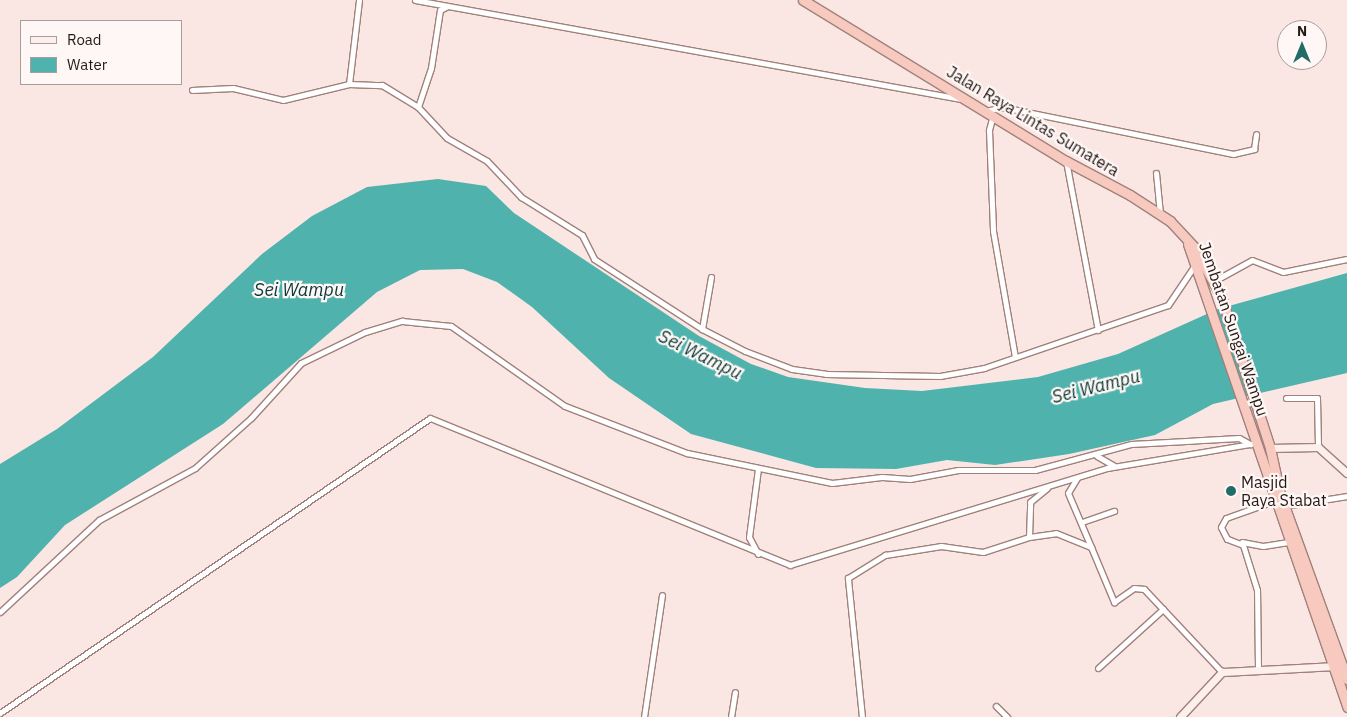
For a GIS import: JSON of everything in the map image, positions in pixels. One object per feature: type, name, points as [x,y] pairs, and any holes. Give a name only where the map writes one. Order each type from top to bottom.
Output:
[{"type":"highway","name":"Jalan Raya Lintas Sumatera","points":[[803,0],[1066,161],[1160,214],[1186,236],[1201,256],[1221,296]]},
{"type":"highway","name":"Jembatan Sungai Wampu","points":[[1186,236],[1254,431],[1254,443],[1278,505]]},
{"type":"highway","name":"Jembatan Sungai Wampu","points":[[1221,296],[1270,448],[1278,505]]},
{"type":"highway","points":[[1278,505],[1287,542],[1337,666],[1345,680],[1347,707]]},
{"type":"highway","points":[[1278,505],[1337,666]]},
{"type":"street","points":[[415,0],[966,99]]},
{"type":"street","points":[[349,84],[356,2]]},
{"type":"street","points":[[418,107],[431,68],[440,10],[449,6]]},
{"type":"street","points":[[192,90],[233,88],[283,100],[349,84],[382,85],[418,107],[448,138],[488,161],[521,197],[582,235],[594,258],[702,329],[792,369],[826,374],[963,374],[1168,305],[1201,256]]},
{"type":"street","points":[[1015,357],[992,231],[990,113],[1007,108],[1232,154],[1254,149],[1256,134]]},
{"type":"street","points":[[1066,161],[1098,330]]},
{"type":"street","points":[[1156,173],[1160,214]]},
{"type":"street","points":[[1214,282],[1252,260],[1283,272],[1347,259]]},
{"type":"street","points":[[702,329],[711,277]]},
{"type":"street","points":[[0,612],[99,520],[195,468],[252,418],[301,363],[397,322],[451,326],[565,406],[702,458],[848,484],[958,470],[1035,470],[1097,456],[1131,444],[1239,438],[1254,443]]},
{"type":"street","points":[[1286,398],[1317,398],[1318,447]]},
{"type":"street","points":[[0,714],[430,418],[511,448],[758,554],[800,564],[1054,484],[1119,466],[1254,443]]},
{"type":"street","points":[[1270,448],[1318,447],[1347,473]]},
{"type":"street","points":[[1097,456],[1119,466]]},
{"type":"street","points":[[758,469],[749,537],[758,554]]},
{"type":"street","points":[[1078,477],[1068,493],[1082,522],[1114,602],[1138,587],[1163,609],[1222,672]]},
{"type":"street","points":[[1029,537],[1030,502],[1054,484]]},
{"type":"street","points":[[1287,542],[1263,546],[1227,539],[1222,528],[1226,518],[1278,505],[1347,496]]},
{"type":"street","points":[[1082,522],[1114,511]]},
{"type":"street","points":[[862,717],[849,576],[889,554],[945,546],[984,552],[1029,537],[1060,534],[1092,547]]},
{"type":"street","points":[[1242,542],[1258,594],[1258,669]]},
{"type":"street","points":[[644,717],[662,594]]},
{"type":"street","points":[[1098,668],[1163,609]]},
{"type":"street","points":[[1180,717],[1222,672],[1337,666]]},
{"type":"street","points":[[731,717],[735,692]]},
{"type":"street","points":[[996,706],[1007,717]]},
{"type":"water","name":"Sei Wampu","points":[[438,179],[486,186],[514,213],[699,336],[751,364],[788,377],[865,388],[922,391],[1038,377],[1118,354],[1218,309],[1347,273],[1347,373],[1213,404],[1155,435],[1069,454],[995,465],[947,460],[896,469],[816,468],[691,434],[609,378],[532,307],[497,282],[463,269],[420,270],[377,292],[223,424],[65,525],[17,577],[0,588],[0,464],[57,429],[153,357],[262,254],[312,216],[367,187]]},
{"type":"place","name":"Masjid Raya Stabat","points":[[1231,491]]}]
